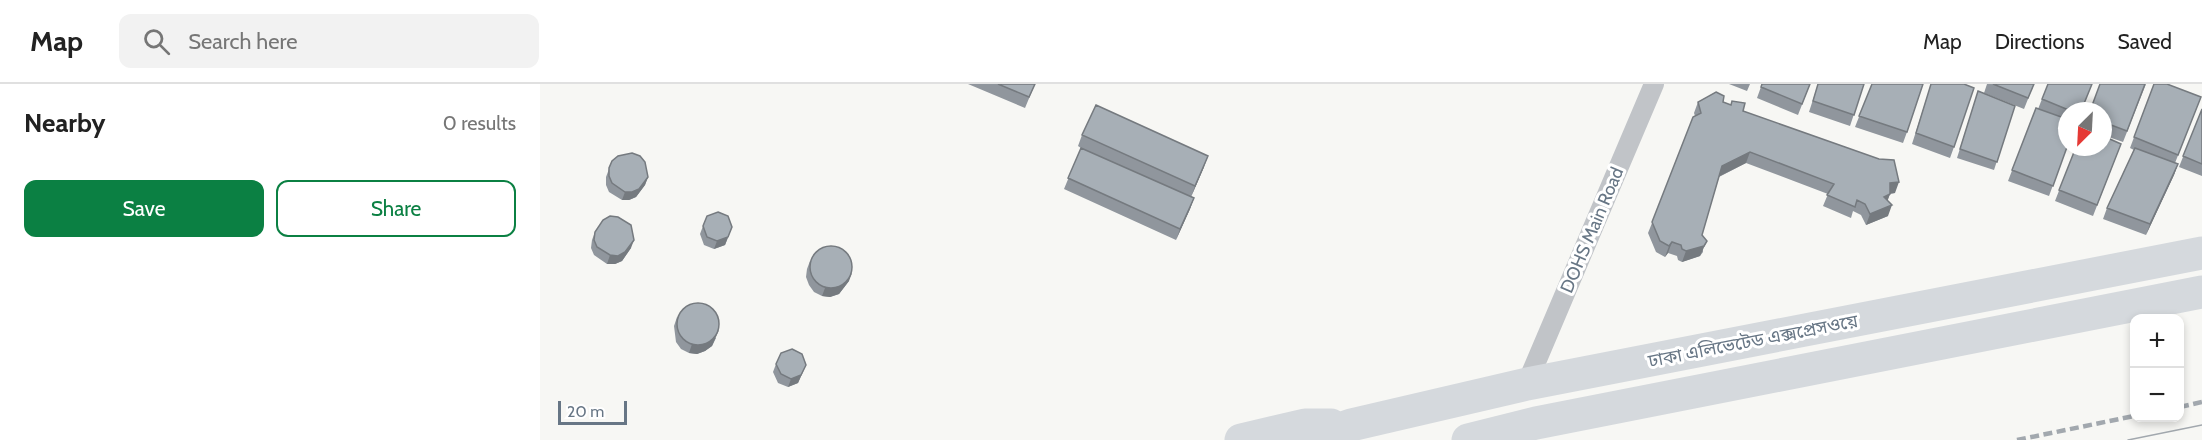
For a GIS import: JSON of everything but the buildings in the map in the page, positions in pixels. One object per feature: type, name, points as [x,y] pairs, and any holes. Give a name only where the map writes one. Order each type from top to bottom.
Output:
[{"type":"highway","name":"ঢাকা এলিভেটেড এক্সপ্রেসওয়ে","points":[[1308,440],[1351,425],[1527,384],[2202,253]]},
{"type":"highway","points":[[1468,440],[1536,423],[2202,292]]},
{"type":"highway","points":[[1241,440],[1305,425],[1351,425]]},
{"type":"street","name":"DOHS Main Road","points":[[1530,376],[1654,84]]},
{"type":"tram line","points":[[2128,440],[2202,425]]},
{"type":"railway","points":[[2184,406],[2202,402]]},
{"type":"railway","points":[[2017,440],[2130,417]]}]
